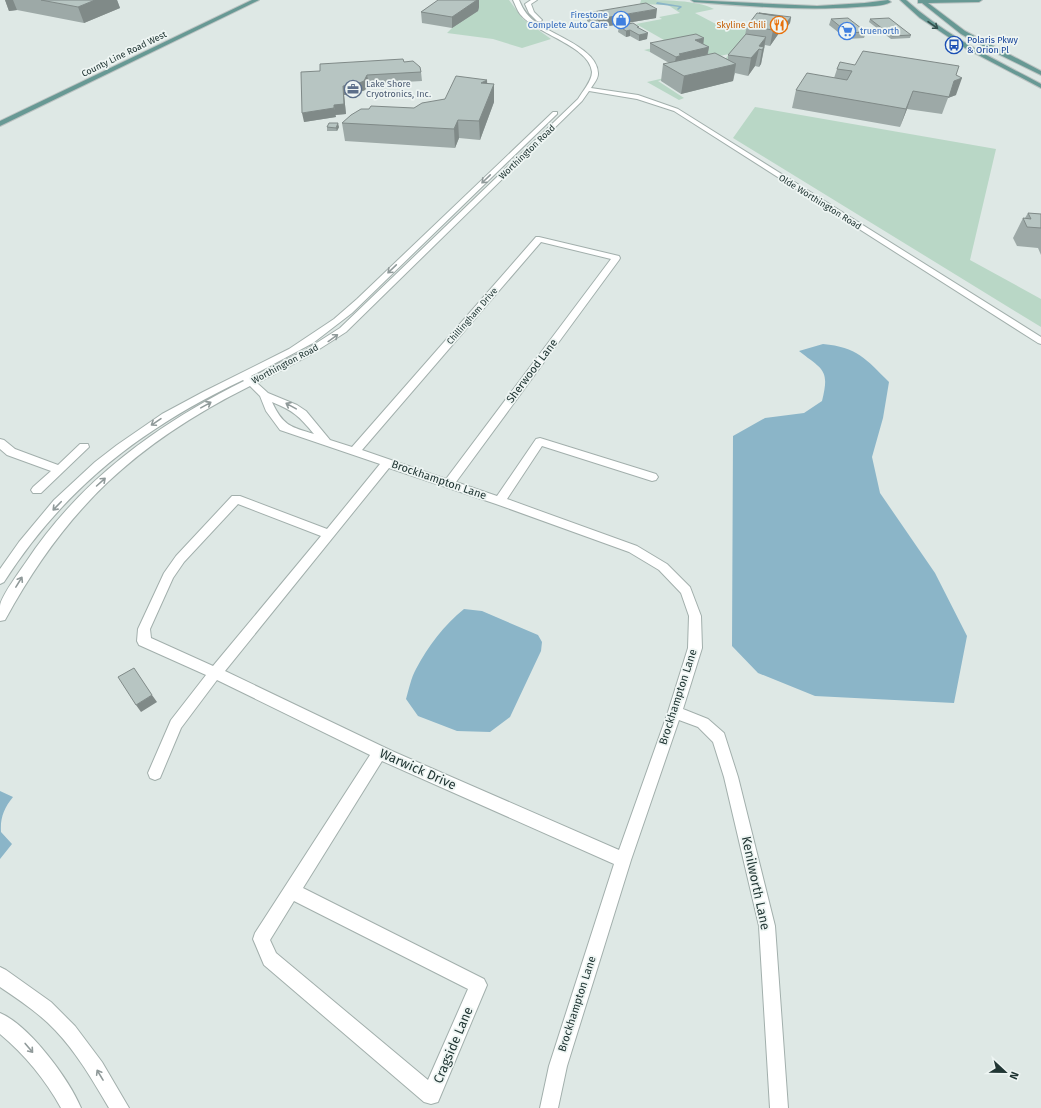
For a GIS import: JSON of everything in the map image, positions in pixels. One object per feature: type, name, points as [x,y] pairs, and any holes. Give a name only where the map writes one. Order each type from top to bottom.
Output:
[{"type":"main road","name":"County Line Road West","points":[[0,124],[256,0]]},
{"type":"main road","points":[[694,0],[741,4],[823,6],[979,0]]},
{"type":"main road","points":[[778,0],[790,0]]},
{"type":"main road","points":[[845,0],[852,0]]},
{"type":"main road","points":[[871,0],[898,2],[968,47],[1041,86]]},
{"type":"main road","points":[[922,1],[954,26],[977,41],[1041,74]]},
{"type":"street","name":"Worthington Road","points":[[0,579],[23,545],[49,514],[102,462],[131,440],[159,420],[189,403],[248,378],[301,358],[343,330],[580,100],[595,74],[592,62],[580,50],[536,25],[522,13],[516,0]]},
{"type":"street","name":"Worthington Road","points":[[534,0],[528,4],[532,13],[542,23],[564,36],[564,40]]},
{"type":"street","name":"Olde Worthington Road","points":[[588,88],[638,97],[676,110],[1041,341]]},
{"type":"street","name":"Chillingham Drive","points":[[354,452],[539,239],[616,258]]},
{"type":"street","name":"Sherwood Lane","points":[[448,484],[616,258]]},
{"type":"street","name":"Worthington Road","points":[[0,616],[31,562],[51,534],[89,492],[139,449],[248,378]]},
{"type":"street","name":"Brockhampton Lane","points":[[248,378],[264,395],[271,411],[284,428],[500,501],[633,549],[663,567],[686,590],[695,616],[695,648],[675,712],[623,860],[558,1066],[549,1108]]},
{"type":"street","name":"Brockhampton Lane","points":[[264,395],[293,406],[302,413],[326,442]]},
{"type":"street","points":[[500,501],[540,442],[652,478]]},
{"type":"street","points":[[0,443],[11,452],[60,470]]},
{"type":"street","points":[[36,490],[84,447]]},
{"type":"street","points":[[155,773],[176,724],[215,673],[387,463]]},
{"type":"street","name":"Warwick Drive","points":[[329,534],[236,499],[180,559],[168,576],[144,629],[144,641],[215,673],[380,752],[623,860]]},
{"type":"street","name":"Kenilworth Lane","points":[[675,712],[703,723],[719,738],[731,777],[767,926],[778,1108]]},
{"type":"street","name":"Cragside Lane","points":[[291,891],[478,985],[431,1096],[270,959],[261,939],[291,891],[380,752]]},
{"type":"street","points":[[0,976],[38,1003],[68,1031],[92,1062],[120,1108]]},
{"type":"street","points":[[0,1022],[25,1043],[55,1079],[72,1108]]},
{"type":"green space","points":[[472,0],[509,0],[523,19],[551,39],[522,48],[493,39],[447,33]]},
{"type":"green space","points":[[641,0],[679,1],[707,6],[714,9],[695,13],[714,23],[754,29],[726,66],[658,81],[684,98],[679,100],[647,82],[721,65],[729,54],[681,64],[695,43],[650,52],[644,50],[671,44],[636,24],[662,19],[659,17],[680,13],[668,5],[640,4]]},
{"type":"green space","points":[[755,107],[996,149],[970,260],[1041,299],[1041,327],[733,138]]},
{"type":"water","points":[[823,344],[853,351],[874,367],[889,382],[883,418],[872,457],[880,493],[935,573],[967,636],[954,703],[815,696],[758,673],[732,646],[733,436],[765,418],[804,413],[822,401],[825,376],[814,362],[799,351]]},
{"type":"water","points":[[464,609],[482,611],[538,635],[542,642],[541,651],[510,717],[490,732],[457,731],[418,716],[406,699],[414,672],[426,652],[443,629]]},
{"type":"water","points":[[0,791],[13,797],[3,813],[1,822],[1,832],[12,844],[0,859]]},
{"type":"building","points":[[41,0],[95,0],[78,7]]},
{"type":"building","points":[[438,0],[477,0],[452,17],[421,12]]},
{"type":"building","points":[[646,3],[657,9],[598,19],[587,13]]},
{"type":"building","points":[[757,13],[783,17],[773,30],[747,26]]},
{"type":"building","points":[[759,13],[791,17],[787,22],[782,21],[783,17]]},
{"type":"building","points":[[848,18],[866,32],[848,33],[831,19]]},
{"type":"building","points":[[889,18],[911,35],[892,36],[870,19]]},
{"type":"building","points":[[633,23],[648,33],[639,35],[630,30],[626,31],[619,26]]},
{"type":"building","points":[[696,34],[704,38],[695,40],[709,47],[679,54],[682,55],[676,57],[650,43]]},
{"type":"building","points":[[746,34],[766,37],[759,46],[764,47],[762,50],[759,49],[751,58],[728,55]]},
{"type":"building","points":[[863,51],[959,66],[956,75],[962,78],[954,81],[949,97],[913,91],[906,109],[796,90],[807,73],[847,80],[852,71],[837,69],[840,62],[855,65]]},
{"type":"building","points":[[715,53],[736,64],[684,76],[663,64]]},
{"type":"building","points":[[403,59],[404,62],[413,61],[420,67],[421,72],[367,75],[364,81],[357,84],[343,86],[344,104],[334,105],[334,108],[302,113],[301,72],[320,71],[320,64]]},
{"type":"building","points":[[456,76],[487,80],[481,83],[494,84],[479,121],[458,120],[454,129],[342,123],[361,109],[369,109],[371,106],[414,108],[422,103],[445,99]]},
{"type":"building","points":[[329,123],[338,123],[336,128],[327,127]]},
{"type":"building","points":[[1028,213],[1041,214],[1041,228],[1027,227],[1023,218],[1031,219]]},
{"type":"building","points":[[134,668],[152,695],[136,705],[118,677]]},
{"type":"waterway","points":[[657,3],[681,7],[678,9]]},
{"type":"place","name":"Firestone Complete Auto Care","points":[[621,20]]},
{"type":"place","name":"Skyline Chili","points":[[779,25]]},
{"type":"place","name":"truenorth","points":[[847,31]]},
{"type":"place","name":"Polaris Pkwy & Orion Pl","points":[[954,45]]},
{"type":"place","name":"Lake Shore Cryotronics, Inc.","points":[[353,89]]}]
